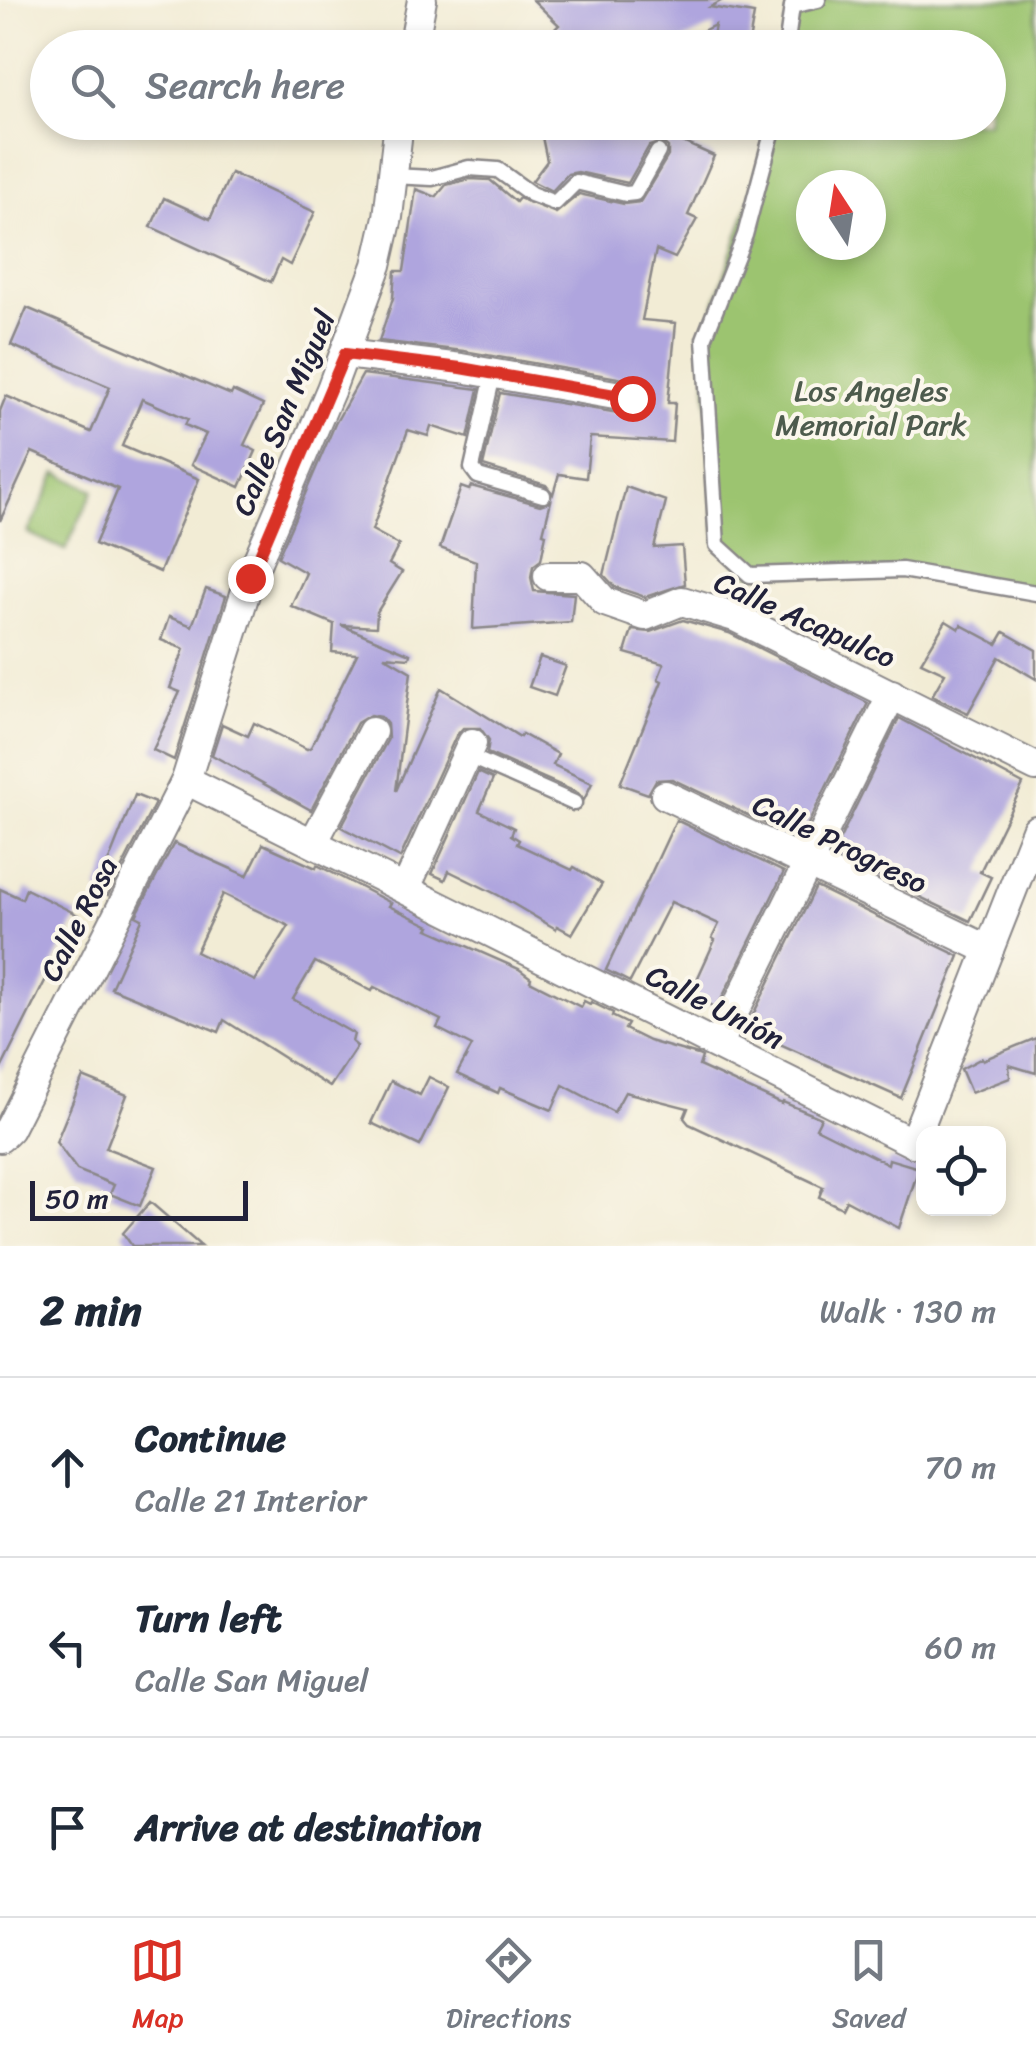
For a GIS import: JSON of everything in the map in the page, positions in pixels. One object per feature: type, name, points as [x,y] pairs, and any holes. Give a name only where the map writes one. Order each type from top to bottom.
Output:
[{"type":"street","points":[[416,30],[422,0]]},
{"type":"street","name":"Calle San Miguel","points":[[186,780],[250,578],[345,354],[377,265],[396,140]]},
{"type":"street","points":[[345,354],[632,398]]},
{"type":"street","name":"Calle Acapulco","points":[[548,576],[582,576],[605,602],[645,616],[682,601],[735,617],[1036,767]]},
{"type":"street","points":[[718,1045],[892,694]]},
{"type":"street","points":[[314,841],[372,732]]},
{"type":"street","points":[[406,888],[469,749]]},
{"type":"street","name":"Calle Unión","points":[[186,780],[914,1143],[1036,830]]},
{"type":"street","name":"Calle Rosa","points":[[0,1138],[9,1130],[186,780]]},
{"type":"street","name":"Calle Progreso","points":[[665,795],[989,950]]},
{"type":"lane","points":[[789,30],[792,6],[818,0]]},
{"type":"lane","points":[[771,140],[745,234],[704,339],[717,546],[750,575],[902,570],[1036,592]]},
{"type":"lane","points":[[392,176],[432,178],[470,168],[498,170],[532,194],[555,202],[576,182],[635,193],[658,152]]},
{"type":"lane","points":[[492,374],[472,468],[478,476],[543,494]]},
{"type":"lane","points":[[469,749],[574,803]]},
{"type":"green space","name":"Los Angeles Memorial Park","points":[[818,0],[1036,0],[1036,593],[902,570],[750,575],[717,545],[704,339],[769,140],[1006,140],[1006,30],[788,30],[792,6]]},
{"type":"green space","points":[[57,473],[94,490],[65,550],[28,533]]},
{"type":"building","points":[[533,0],[723,0],[710,7],[754,14],[751,30],[714,30],[715,25],[705,30],[554,30],[559,25]]},
{"type":"building","points":[[543,140],[678,140],[714,156],[688,215],[697,219],[675,258],[656,250],[642,320],[676,323],[668,403],[675,403],[672,442],[590,437],[586,478],[559,474],[553,494],[546,485],[483,466],[500,393],[630,415],[646,408],[649,393],[644,385],[464,351],[379,341],[393,298],[395,271],[404,271],[416,189],[436,197],[446,185],[470,179],[490,180],[516,202],[519,198],[556,213],[579,194],[624,204],[640,202],[668,156],[668,147],[662,142],[649,146],[628,183],[578,172],[568,174],[552,191],[532,181],[547,161]]},
{"type":"building","points":[[231,173],[315,212],[290,265],[281,260],[271,282],[151,227],[164,198],[210,219]]},
{"type":"building","points":[[27,308],[263,405],[244,445],[256,451],[240,487],[191,465],[206,434],[185,425],[188,419],[142,399],[122,446],[199,479],[160,572],[95,544],[118,489],[32,452],[0,521],[0,411],[6,396],[91,432],[110,387],[11,345]]},
{"type":"building","points":[[363,374],[479,389],[468,438],[431,426],[428,436],[408,430],[372,530],[399,545],[389,564],[402,572],[377,612],[376,627],[341,625],[410,654],[409,658],[384,656],[411,672],[396,791],[441,688],[520,737],[522,734],[558,754],[553,765],[592,783],[584,800],[578,793],[487,753],[489,740],[480,728],[463,728],[400,858],[341,827],[388,739],[387,724],[381,717],[370,715],[357,723],[311,810],[212,755],[222,724],[248,736],[254,723],[307,749],[311,747],[357,654],[332,652],[334,624],[291,606],[306,573],[278,557],[335,424]]},
{"type":"building","points":[[471,486],[540,505],[551,501],[541,560],[533,566],[531,577],[534,591],[574,594],[571,622],[473,629],[476,561],[440,548],[461,487],[469,490]]},
{"type":"building","points":[[626,487],[666,501],[654,548],[682,546],[685,584],[645,597],[615,587],[604,575]]},
{"type":"building","points":[[206,589],[226,596],[174,760],[153,750],[180,692],[170,688],[184,649],[161,640],[169,617],[192,626]]},
{"type":"building","points":[[683,620],[729,633],[868,703],[800,840],[672,779],[656,780],[648,794],[620,784],[662,681],[658,679],[664,664],[625,653],[632,630],[650,632]]},
{"type":"building","points":[[946,621],[997,644],[1004,632],[1036,650],[1036,679],[999,657],[968,713],[932,696],[945,673],[921,662]]},
{"type":"building","points":[[540,657],[566,666],[555,696],[529,687]]},
{"type":"building","points":[[899,718],[1023,784],[980,872],[991,877],[970,921],[832,855]]},
{"type":"building","points":[[478,772],[493,779],[479,811],[514,828],[511,835],[519,840],[517,844],[572,870],[574,867],[602,884],[572,934],[449,871],[445,880],[432,874]]},
{"type":"building","points":[[135,795],[155,803],[108,895],[97,890]]},
{"type":"building","points":[[676,820],[784,872],[717,1008],[690,995],[719,924],[671,902],[630,982],[606,970]]},
{"type":"building","points":[[174,843],[247,876],[263,844],[316,868],[317,865],[391,903],[389,906],[430,926],[428,929],[519,969],[530,981],[581,1007],[584,1001],[591,1002],[628,1024],[625,1029],[649,1041],[698,1055],[702,1057],[699,1066],[821,1118],[816,1128],[888,1164],[889,1159],[916,1167],[899,1228],[846,1200],[842,1208],[819,1197],[823,1187],[689,1124],[684,1118],[688,1108],[625,1092],[614,1112],[563,1085],[552,1110],[500,1088],[498,1093],[457,1074],[472,1046],[437,1028],[441,1020],[315,962],[293,999],[354,1034],[352,1042],[357,1046],[330,1087],[224,1020],[219,1032],[111,988],[142,919],[136,916]],"holes":[[[223,894],[289,926],[255,981],[196,952]]]},
{"type":"building","points":[[816,887],[959,956],[901,1098],[746,1029]]},
{"type":"building","points":[[0,889],[22,899],[26,889],[78,915],[0,1071]]},
{"type":"building","points":[[1036,1038],[1036,1073],[1009,1065],[1010,1078],[971,1093],[961,1069]]},
{"type":"building","points":[[83,1077],[127,1095],[106,1148],[156,1167],[140,1206],[110,1194],[114,1185],[77,1170],[56,1142]]},
{"type":"building","points":[[429,1077],[449,1087],[420,1146],[371,1123],[391,1081],[420,1095]]},
{"type":"building","points":[[150,1202],[201,1246],[132,1246],[123,1233]]},
{"type":"route","points":[[250,578],[345,354],[461,368],[632,398]]}]
